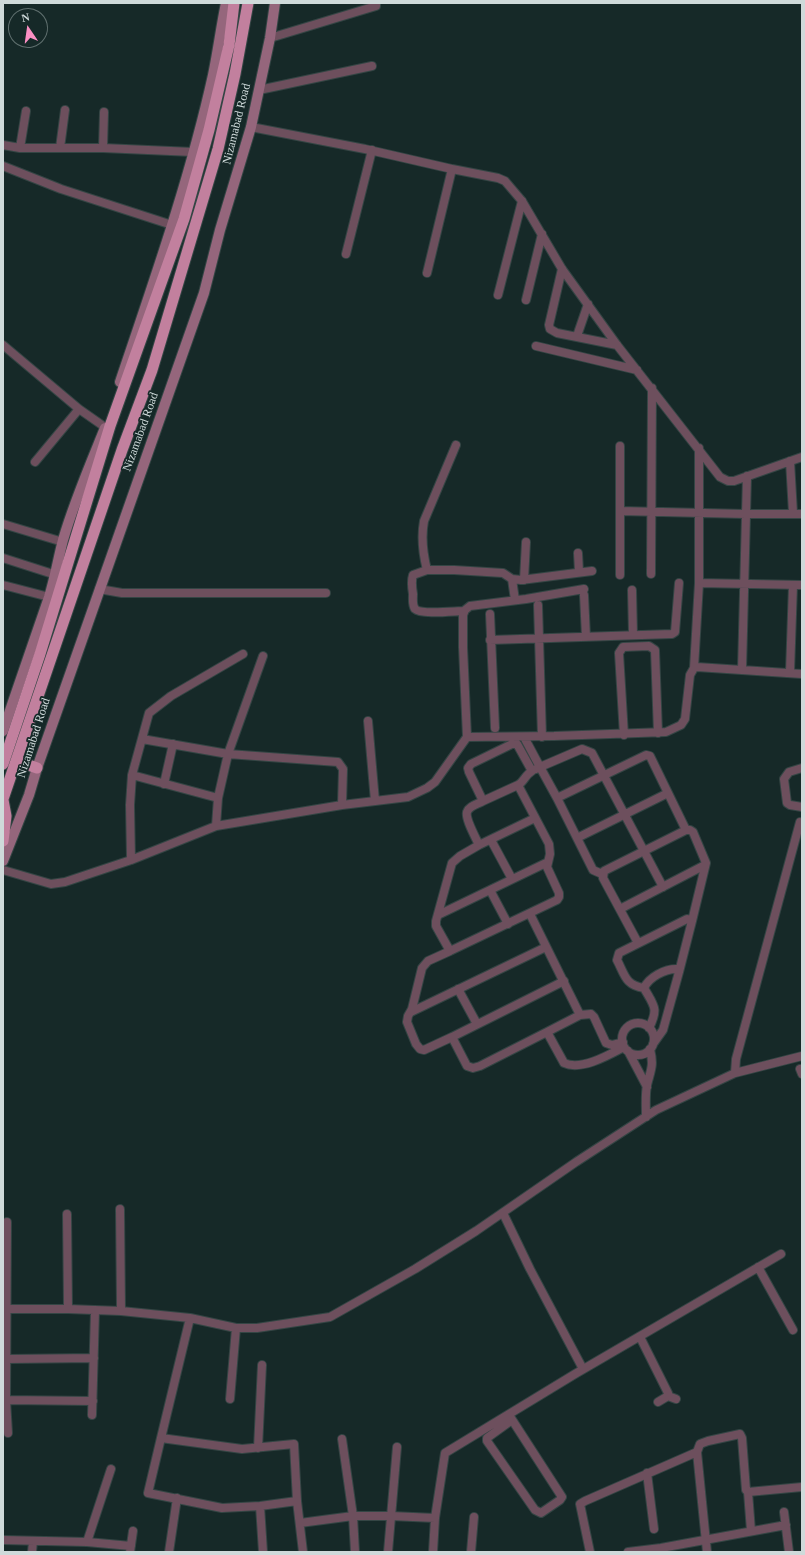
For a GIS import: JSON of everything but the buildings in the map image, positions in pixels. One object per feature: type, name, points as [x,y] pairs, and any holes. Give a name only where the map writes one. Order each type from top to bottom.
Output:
[{"type":"highway","name":"Nizamabad Road","points":[[3,764],[40,654],[107,428],[184,219],[214,108],[217,75],[229,45],[234,3]]},
{"type":"highway","name":"Nizamabad Road","points":[[3,799],[122,450],[152,370],[218,148],[236,74],[248,3]]},
{"type":"highway","points":[[214,108],[227,111]]},
{"type":"highway","points":[[17,761],[37,768]]},
{"type":"highway","points":[[3,799],[6,816],[3,841]]},
{"type":"main road","name":"Nizamabad Road","points":[[3,731],[50,597],[63,542],[75,501],[107,428],[172,225],[217,75],[226,3]]},
{"type":"main road","name":"Nizamabad Road","points":[[3,861],[29,796],[37,768],[99,589],[204,293],[220,230],[251,126],[270,38],[275,3]]},
{"type":"street","points":[[270,38],[376,6],[376,3]]},
{"type":"street","points":[[259,90],[372,66]]},
{"type":"street","points":[[60,148],[65,110]]},
{"type":"street","points":[[20,148],[26,111]]},
{"type":"street","points":[[103,148],[104,112]]},
{"type":"street","points":[[251,126],[372,150],[498,178],[505,181],[522,201],[562,268],[617,345],[699,448],[720,477],[724,480],[734,480],[802,458]]},
{"type":"street","points":[[3,145],[20,148],[103,148],[194,152]]},
{"type":"street","points":[[346,254],[372,150]]},
{"type":"street","points":[[3,166],[61,189],[172,225]]},
{"type":"street","points":[[427,273],[452,169]]},
{"type":"street","points":[[498,295],[522,201]]},
{"type":"street","points":[[526,300],[542,234]]},
{"type":"street","points":[[562,268],[549,325],[550,329],[554,332],[617,345]]},
{"type":"street","points":[[577,336],[588,304]]},
{"type":"street","points":[[3,345],[79,409],[107,428]]},
{"type":"street","points":[[536,346],[637,370]]},
{"type":"street","points":[[651,574],[652,388]]},
{"type":"street","points":[[35,462],[79,409]]},
{"type":"street","points":[[427,570],[422,530],[456,445]]},
{"type":"street","points":[[620,446],[620,575]]},
{"type":"street","points":[[467,737],[542,737],[555,740],[658,733],[666,732],[681,725],[685,719],[690,675],[694,668],[699,583],[699,448]]},
{"type":"street","points":[[620,511],[746,514],[798,513],[790,461]]},
{"type":"street","points":[[742,670],[747,476]]},
{"type":"street","points":[[3,524],[63,542]]},
{"type":"street","points":[[524,580],[526,542]]},
{"type":"street","points":[[578,553],[578,572]]},
{"type":"street","points":[[3,558],[56,575]]},
{"type":"street","points":[[586,637],[584,592],[470,606],[464,611],[430,612],[416,609],[414,605],[412,579],[413,575],[427,570],[503,573],[512,579],[518,580],[592,571]]},
{"type":"street","points":[[512,579],[515,600]]},
{"type":"street","points":[[490,640],[674,633],[679,583]]},
{"type":"street","points":[[699,583],[802,585]]},
{"type":"street","points":[[3,585],[50,597]]},
{"type":"street","points":[[790,672],[793,585]]},
{"type":"street","points":[[99,589],[122,594],[326,593]]},
{"type":"street","points":[[632,590],[634,635]]},
{"type":"street","points":[[538,605],[542,737]]},
{"type":"street","points":[[3,870],[51,884],[65,882],[131,860],[216,826],[342,805],[408,796],[427,788],[435,782],[467,737],[463,647],[464,611]]},
{"type":"street","points":[[490,614],[495,728]]},
{"type":"street","points":[[624,735],[619,653],[622,647],[629,646],[649,646],[655,650],[658,733]]},
{"type":"street","points":[[131,860],[130,805],[132,775],[149,713],[171,696],[243,654]]},
{"type":"street","points":[[216,826],[218,798],[228,754],[263,656]]},
{"type":"street","points":[[694,668],[790,672],[802,674]]},
{"type":"street","points":[[368,721],[375,801]]},
{"type":"street","points":[[524,737],[558,798],[593,870],[602,874],[638,943]]},
{"type":"street","points":[[142,739],[228,754],[338,762],[343,769],[342,805]]},
{"type":"street","points":[[164,784],[173,744]]},
{"type":"street","points":[[483,801],[469,772],[468,768],[471,764],[512,744],[517,744],[532,771]]},
{"type":"street","points":[[479,845],[467,818],[467,812],[471,807],[518,785],[521,783],[525,775],[532,771],[582,749],[592,753],[663,887]]},
{"type":"street","points":[[558,798],[646,755],[650,756],[686,830]]},
{"type":"street","points":[[802,768],[789,772],[784,779],[787,803],[802,807]]},
{"type":"street","points":[[132,775],[218,798]]},
{"type":"street","points":[[518,785],[549,844],[550,854],[547,867],[559,893],[559,897],[557,900],[530,914],[424,964],[407,1022],[416,1044],[420,1049],[424,1050],[564,981]]},
{"type":"street","points":[[577,838],[668,793]]},
{"type":"street","points":[[450,951],[436,926],[452,863],[460,856],[479,845],[535,818]]},
{"type":"street","points":[[735,1073],[736,1059],[800,822]]},
{"type":"street","points":[[452,1037],[468,1066],[473,1068],[480,1066],[580,1014],[591,1014],[594,1017],[606,1043],[625,1047],[637,1055],[647,1052],[663,1030],[680,972],[705,865],[705,858],[693,832],[686,830],[604,871],[602,874]]},
{"type":"street","points":[[491,840],[512,879]]},
{"type":"street","points":[[438,915],[548,862]]},
{"type":"street","points":[[620,909],[705,865]]},
{"type":"street","points":[[490,890],[508,924]]},
{"type":"street","points":[[530,914],[580,1014]]},
{"type":"street","points":[[649,1028],[655,1013],[655,1008],[644,988],[629,983],[616,960],[619,953],[638,943],[685,919],[692,921]]},
{"type":"street","points":[[411,1012],[546,947]]},
{"type":"street","points":[[644,988],[647,982],[654,976],[674,968],[680,972]]},
{"type":"street","points":[[458,989],[477,1024]]},
{"type":"street","points":[[646,1117],[647,1086],[653,1060],[653,1034],[649,1028],[642,1024],[632,1025],[624,1032],[622,1037],[625,1047],[647,1086]]},
{"type":"street","points":[[547,1032],[564,1063],[569,1065],[575,1066],[596,1060],[625,1047]]},
{"type":"street","points":[[5,1308],[121,1312],[190,1318],[236,1328],[257,1328],[330,1316],[415,1269],[476,1232],[576,1162],[656,1110],[735,1073],[802,1056]]},
{"type":"street","points":[[120,1209],[121,1312]]},
{"type":"street","points":[[503,1213],[530,1269],[583,1369]]},
{"type":"street","points":[[67,1214],[68,1309]]},
{"type":"street","points":[[7,1222],[5,1308],[7,1359],[6,1400],[8,1433]]},
{"type":"street","points":[[433,1552],[435,1518],[445,1453],[510,1417],[583,1369],[781,1254]]},
{"type":"street","points":[[758,1267],[793,1330]]},
{"type":"street","points":[[92,1415],[95,1311]]},
{"type":"street","points":[[190,1318],[148,1493],[222,1508],[260,1506],[297,1501]]},
{"type":"street","points":[[230,1399],[236,1328]]},
{"type":"street","points":[[640,1337],[668,1393],[672,1397],[658,1402]]},
{"type":"street","points":[[7,1359],[94,1358]]},
{"type":"street","points":[[258,1448],[262,1365]]},
{"type":"street","points":[[6,1400],[93,1401]]},
{"type":"street","points":[[510,1417],[562,1497],[541,1513],[535,1510],[487,1441],[487,1438],[510,1417]]},
{"type":"street","points":[[707,1552],[697,1452],[700,1444],[740,1434],[742,1438],[751,1531]]},
{"type":"street","points":[[161,1438],[226,1448],[258,1448],[294,1444],[297,1501],[303,1552]]},
{"type":"street","points":[[342,1439],[353,1516],[355,1552]]},
{"type":"street","points":[[388,1552],[397,1447]]},
{"type":"street","points":[[590,1552],[580,1504],[697,1452]]},
{"type":"street","points":[[86,1542],[110,1469]]},
{"type":"street","points":[[647,1473],[654,1529]]},
{"type":"street","points":[[748,1492],[802,1487]]},
{"type":"street","points":[[169,1552],[177,1498]]},
{"type":"street","points":[[260,1506],[263,1552]]},
{"type":"street","points":[[784,1512],[790,1552]]},
{"type":"street","points":[[300,1523],[353,1516],[435,1518]]},
{"type":"street","points":[[471,1552],[474,1517]]},
{"type":"street","points":[[628,1552],[661,1550],[786,1525]]},
{"type":"street","points":[[3,1540],[86,1542],[130,1549],[133,1531]]},
{"type":"street","points":[[32,1552],[33,1541]]}]
